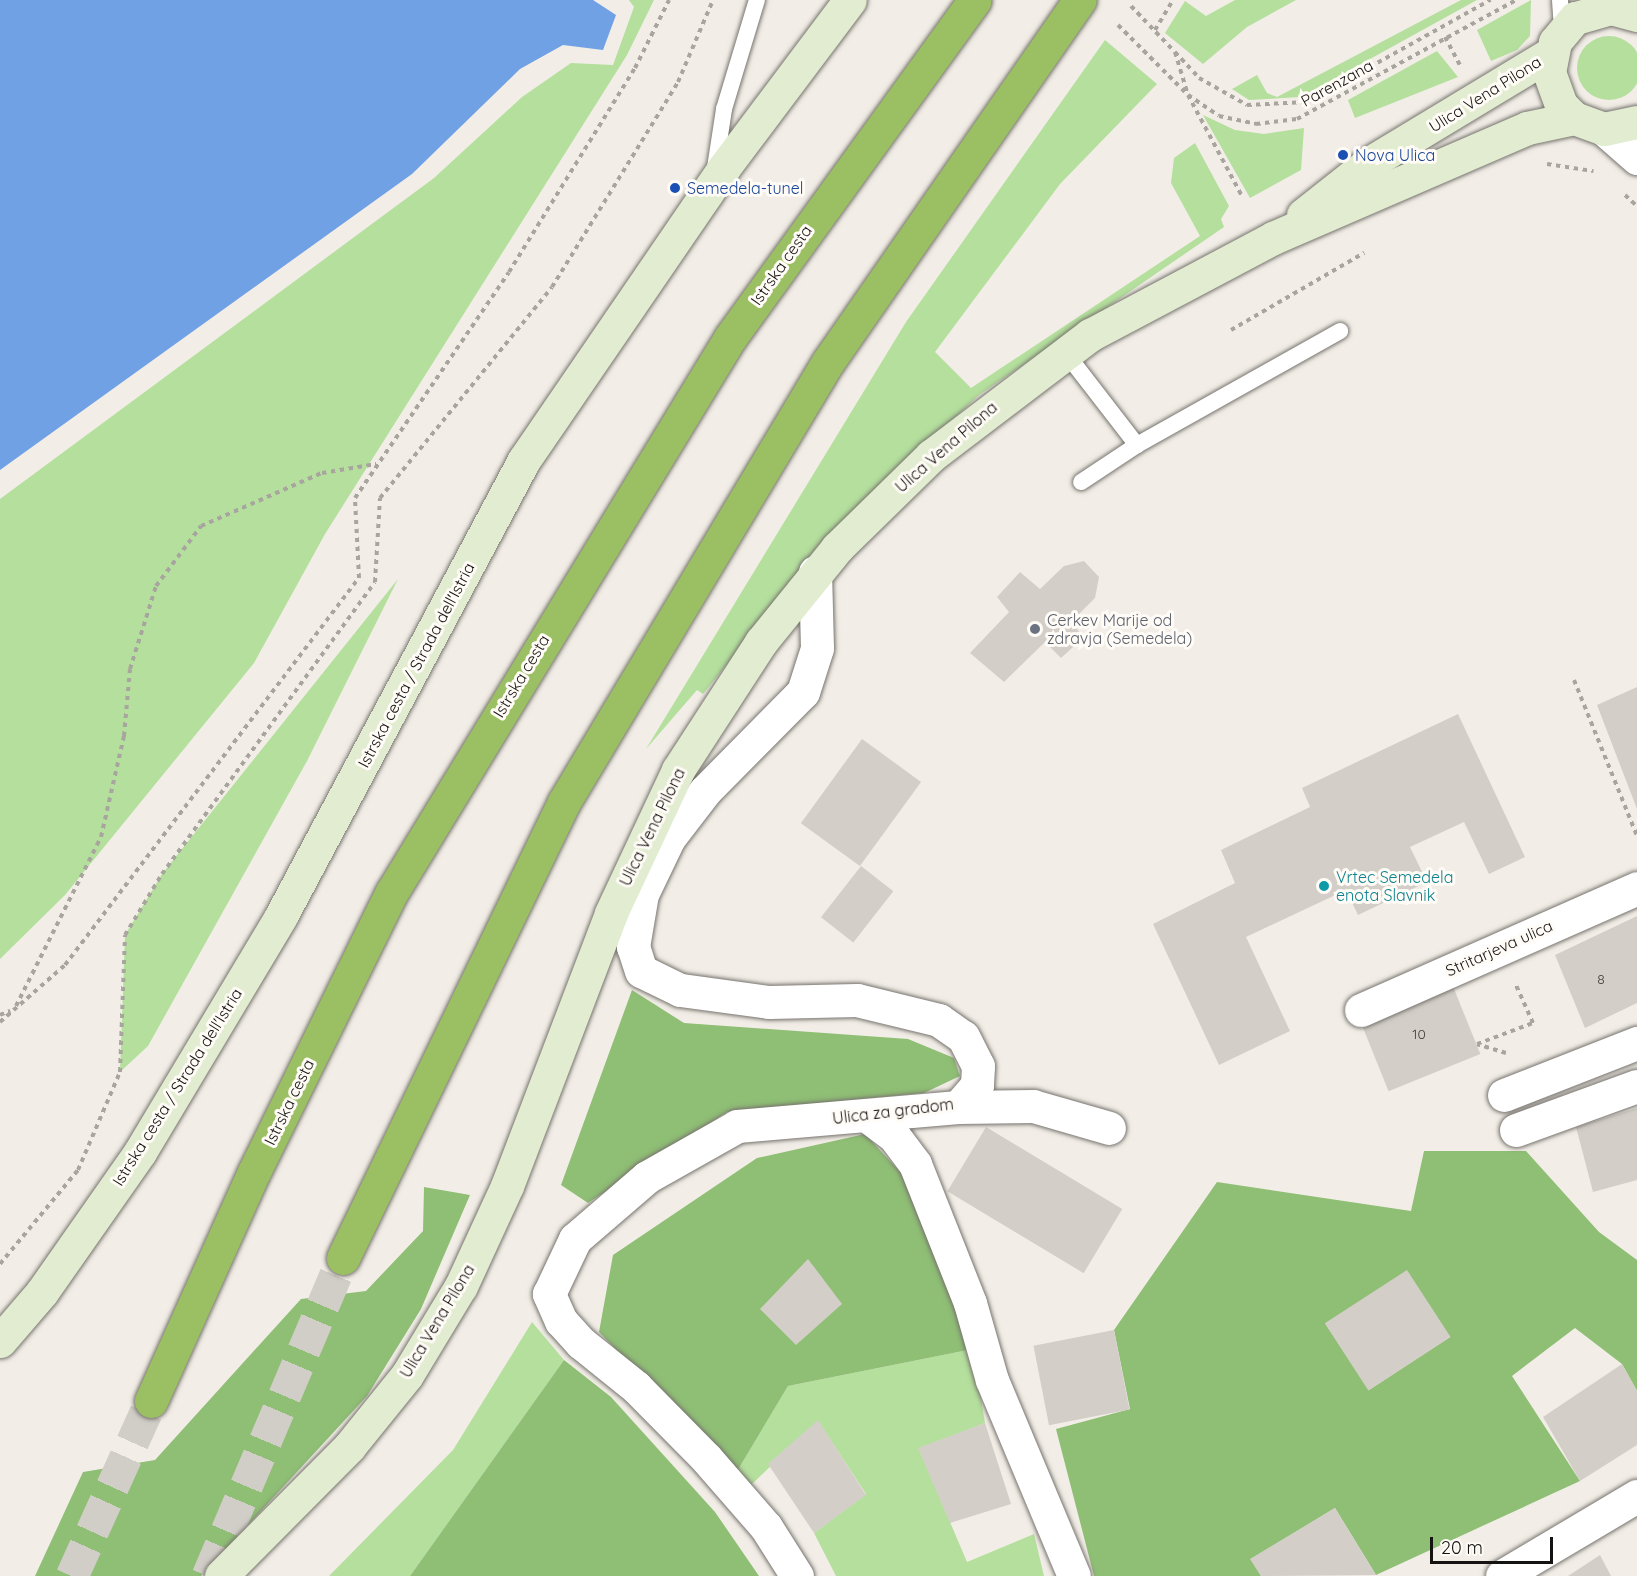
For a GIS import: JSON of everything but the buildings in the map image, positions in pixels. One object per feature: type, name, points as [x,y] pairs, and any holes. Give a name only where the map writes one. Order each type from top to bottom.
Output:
[{"type":"highway","name":"Istrska cesta","points":[[151,1401],[255,1172],[392,892],[729,338],[975,0]]},
{"type":"highway","points":[[343,1258],[564,802],[828,362],[1080,0]]},
{"type":"street","name":"Istrska cesta / Strada dell'Istria","points":[[0,1341],[42,1292],[140,1152],[281,916],[524,460],[713,184],[850,0]]},
{"type":"street","name":"Ulica Vena Pilona","points":[[1273,238],[1366,165],[1558,28],[1575,18],[1622,8]]},
{"type":"street","points":[[1558,28],[1552,89],[1574,118],[1604,129],[1637,158]]},
{"type":"street","name":"Ulica Vena Pilona","points":[[221,1576],[349,1447],[407,1375],[461,1286],[507,1186],[611,913],[678,770],[761,642],[816,572],[931,456],[1065,352],[1273,238],[1527,128],[1574,118]]},
{"type":"street","points":[[1604,129],[1637,122]]},
{"type":"street","name":"Ulica za gradom","points":[[797,1576],[766,1527],[706,1458],[636,1387],[581,1343],[561,1321],[549,1294],[575,1239],[647,1177],[737,1126],[958,1107],[977,1085],[978,1066],[963,1037],[939,1020],[857,1000],[769,1002],[680,990],[642,971],[633,947],[642,894],[669,838],[705,791],[803,692],[817,648],[816,572]]},
{"type":"street","name":"Stritarjeva ulica","points":[[1361,1010],[1637,888]]},
{"type":"street","points":[[1504,1095],[1637,1043]]},
{"type":"street","points":[[1516,1130],[1637,1086]]},
{"type":"street","points":[[958,1107],[1033,1106],[1108,1128]]},
{"type":"street","points":[[866,1115],[894,1136],[915,1164],[970,1303],[992,1380],[1074,1576]]},
{"type":"street","points":[[1502,1576],[1637,1496]]},
{"type":"lane","points":[[713,184],[724,109],[757,0]]},
{"type":"lane","points":[[1081,482],[1137,445],[1340,331]]},
{"type":"lane","points":[[1065,352],[1137,445]]},
{"type":"path","points":[[0,1022],[65,965],[359,578],[355,498],[509,272],[635,68],[669,0]]},
{"type":"path","points":[[0,1264],[78,1170],[120,1072],[125,935],[162,874],[375,582],[380,498],[552,287],[678,82],[713,0]]},
{"type":"path","points":[[1155,30],[1173,0]]},
{"type":"path","name":"Parenzana","points":[[1131,6],[1199,78],[1247,105],[1307,102],[1490,0]]},
{"type":"path","name":"Parenzana","points":[[1118,25],[1188,95],[1237,123],[1298,119],[1516,0]]},
{"type":"path","points":[[1457,18],[1462,28]]},
{"type":"path","points":[[1175,52],[1188,95],[1242,196]]},
{"type":"path","points":[[1231,330],[1364,254]]},
{"type":"path","points":[[1292,285],[1296,292]]},
{"type":"path","points":[[0,1015],[15,1009],[101,837],[124,736],[130,669],[156,586],[201,526],[322,473],[376,464]]},
{"type":"path","points":[[1574,680],[1637,836]]},
{"type":"path","points":[[1514,979],[1533,1023]]},
{"type":"green space","points":[[629,0],[654,0],[627,55],[325,534],[254,663],[65,895],[0,959],[0,499],[434,178],[522,97],[571,63],[613,65],[634,7]]},
{"type":"green space","points":[[1235,0],[1296,0],[1247,27],[1203,64],[1165,33],[1185,1],[1206,16]]},
{"type":"green space","points":[[1461,0],[1477,0],[1301,97],[1249,100],[1232,89],[1257,75],[1267,93],[1277,97]]},
{"type":"green space","points":[[1531,0],[1530,36],[1517,50],[1491,61],[1477,30]]},
{"type":"green space","points":[[1603,36],[1615,36],[1632,45],[1639,56],[1641,68],[1639,80],[1632,91],[1615,100],[1603,100],[1591,95],[1582,86],[1577,74],[1577,62],[1582,50],[1591,41]]},
{"type":"green space","points":[[1105,40],[1157,84],[1060,184],[935,352],[971,388],[1200,236],[1171,183],[1174,158],[1195,143],[1229,206],[1221,219],[1224,227],[979,395],[836,529],[703,694],[697,690],[646,749],[906,322]]},
{"type":"green space","points":[[1437,51],[1458,77],[1355,118],[1348,100]]},
{"type":"green space","points":[[1203,115],[1235,130],[1264,134],[1304,128],[1301,170],[1250,198]]},
{"type":"green space","points":[[398,579],[307,761],[148,1046],[120,1072],[125,935],[162,874]]},
{"type":"green space","points":[[632,990],[684,1023],[908,1039],[954,1058],[960,1076],[924,1093],[727,1112],[588,1203],[561,1185]]},
{"type":"green space","points":[[865,1134],[904,1176],[973,1349],[788,1386],[736,1473],[599,1332],[613,1255],[757,1158]]},
{"type":"green space","points":[[1424,1151],[1526,1151],[1599,1232],[1637,1260],[1637,1391],[1622,1364],[1575,1328],[1512,1376],[1580,1481],[1376,1575],[1335,1508],[1251,1559],[1261,1576],[1094,1576],[1056,1429],[1130,1409],[1114,1330],[1217,1182],[1411,1211]],"holes":[[[1325,1323],[1450,1337],[1369,1390]]]},
{"type":"green space","points":[[424,1187],[470,1195],[421,1309],[367,1396],[201,1576],[35,1576],[83,1472],[155,1460],[301,1299],[366,1291],[423,1231]]},
{"type":"green space","points":[[532,1322],[564,1360],[410,1576],[329,1576],[453,1450]]},
{"type":"green space","points":[[973,1349],[985,1423],[919,1449],[967,1562],[1034,1534],[1044,1576],[836,1576],[814,1533],[866,1494],[818,1421],[751,1485],[736,1473],[788,1386]]},
{"type":"green space","points":[[564,1360],[611,1397],[715,1512],[759,1576],[410,1576]]},
{"type":"water","points":[[0,0],[593,0],[616,15],[603,50],[563,45],[520,69],[412,174],[0,470]]},
{"type":"tunnel","points":[[208,1576],[343,1258]]},
{"type":"tunnel","points":[[72,1576],[151,1401]]},
{"type":"place","name":"Nova Ulica","points":[[1343,155]]},
{"type":"place","name":"Semedela-tunel","points":[[675,188]]},
{"type":"place","name":"Cerkev Marije od zdravja (Semedela)","points":[[1035,629]]},
{"type":"place","name":"Vrtec Semedela enota Slavnik","points":[[1324,886]]}]
